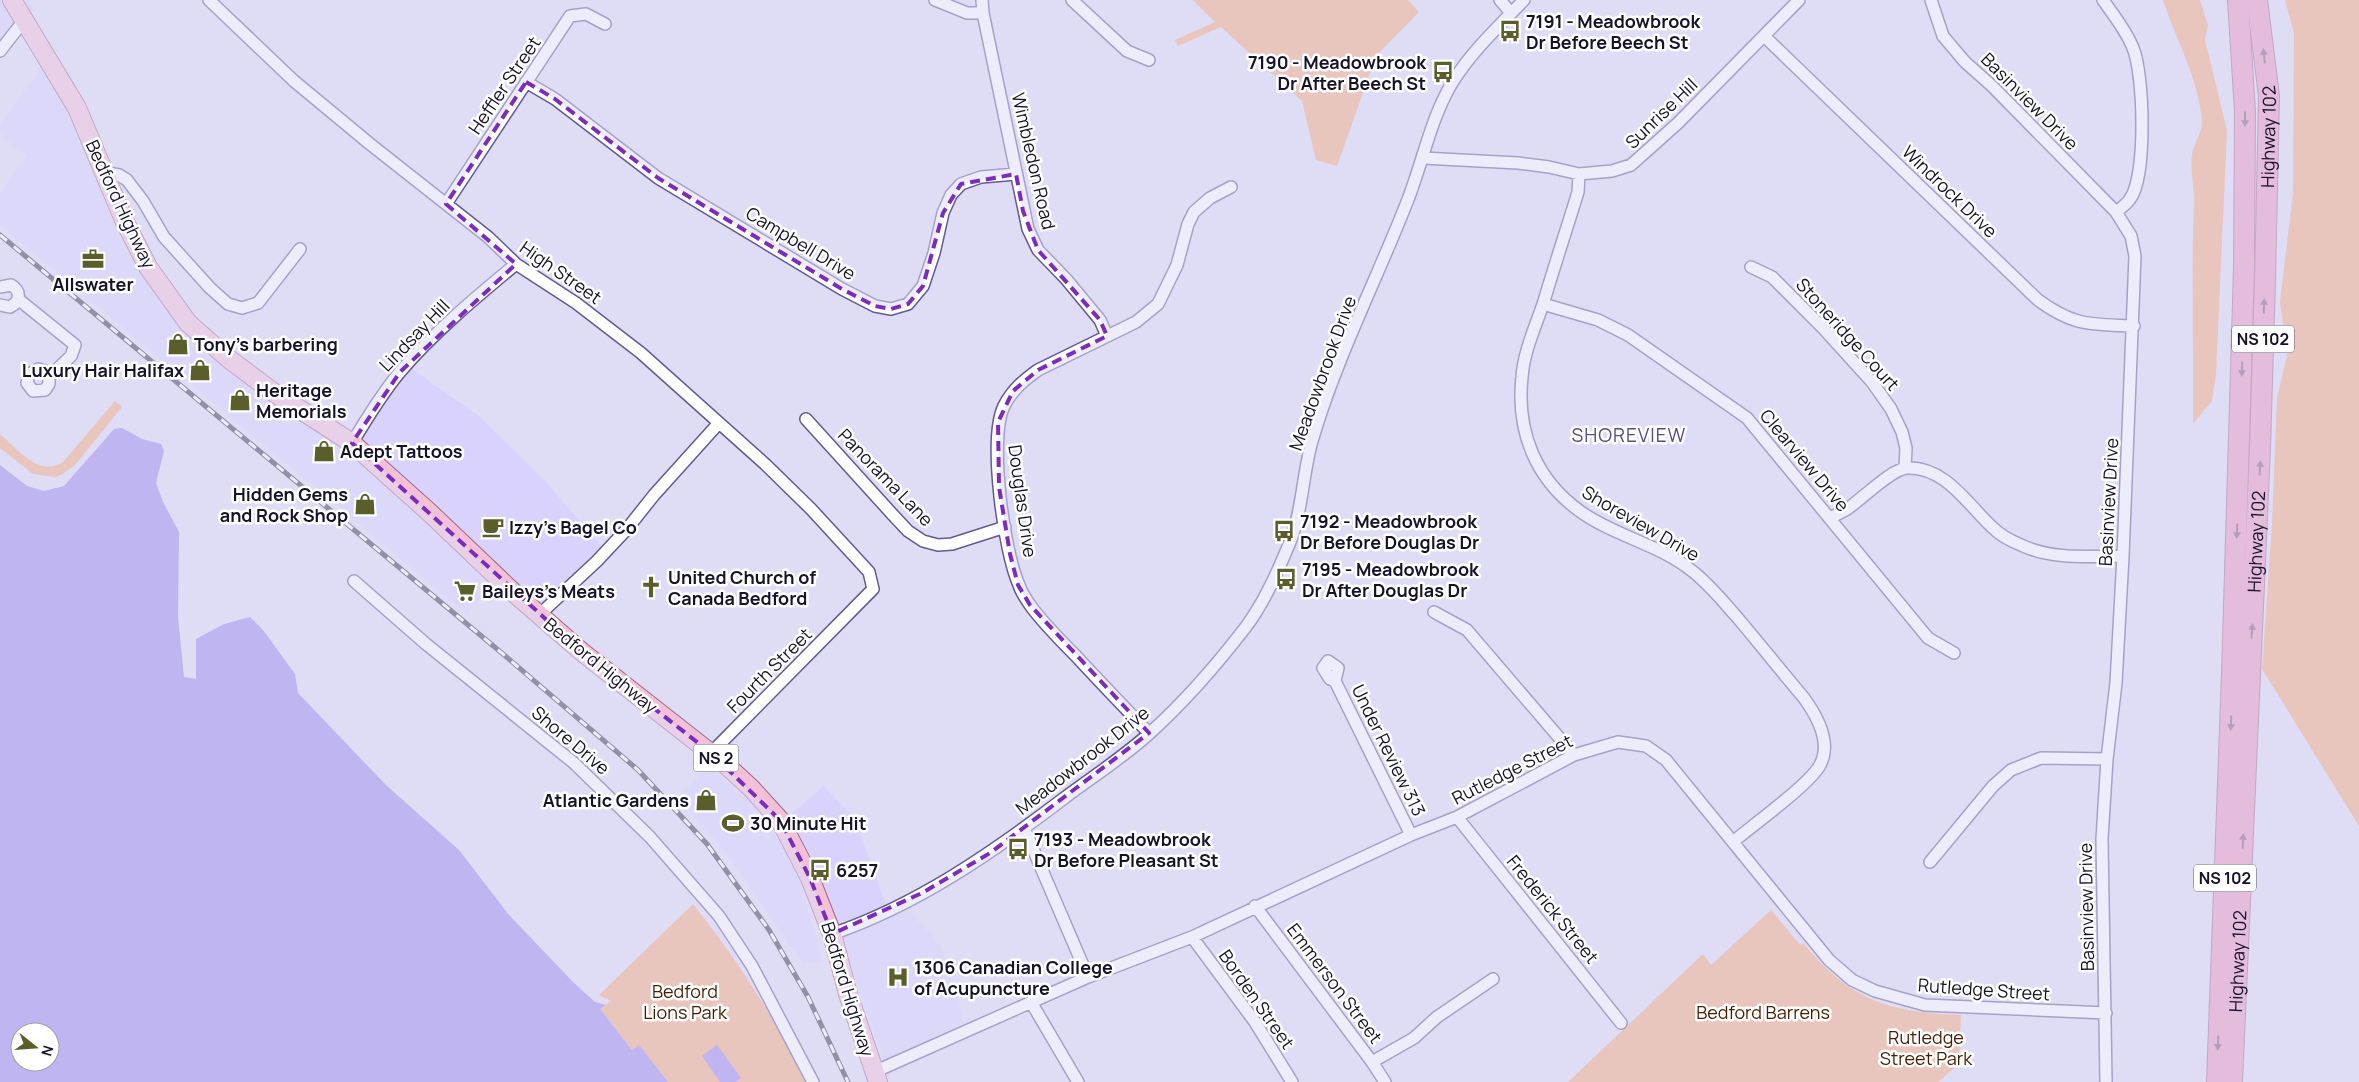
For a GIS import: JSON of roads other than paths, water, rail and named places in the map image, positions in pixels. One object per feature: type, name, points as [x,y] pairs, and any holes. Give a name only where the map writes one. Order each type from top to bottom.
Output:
[{"type":"highway","name":"Highway 102","points":[[2217,1082],[2244,268],[2245,112],[2238,0]]},
{"type":"highway","name":"Highway 102","points":[[2232,1082],[2260,448],[2265,270],[2269,96],[2257,0]]},
{"type":"main road","name":"Bedford Highway","points":[[12,0],[77,108],[103,172],[148,267],[188,323],[229,359],[274,392],[352,443],[539,615],[582,652],[711,753],[751,788],[780,820],[810,878],[832,934],[848,994],[876,1077]]},
{"type":"street","name":"High Street","points":[[209,0],[294,81],[488,238],[516,264],[576,303],[641,353],[718,424],[765,464],[811,509],[869,572],[873,589]]},
{"type":"street","points":[[935,0],[967,13],[983,12]]},
{"type":"street","name":"Wimbledon Road","points":[[982,0],[1023,211],[1038,250],[1066,279],[1100,320],[1106,336]]},
{"type":"street","points":[[1072,0],[1127,51],[1149,60]]},
{"type":"street","points":[[1500,0],[1511,13]]},
{"type":"street","name":"Meadowbrook Drive","points":[[832,934],[860,924],[922,893],[990,853],[1024,828],[1149,734],[1247,626],[1291,540],[1312,442],[1326,400],[1408,200],[1423,158],[1433,121],[1453,81],[1478,48],[1524,0]]},
{"type":"street","name":"Sunrise Hill","points":[[1423,158],[1518,163],[1549,167],[1579,174],[1612,171],[1631,165],[1678,123],[1799,0]]},
{"type":"street","name":"Basinview Drive","points":[[1931,0],[1943,36],[1965,62],[1992,86],[2116,212],[2131,236],[2135,256],[2134,326],[2116,683],[2106,759],[2102,839],[2106,1082]]},
{"type":"street","points":[[2103,0],[2124,29],[2134,50],[2142,92],[2140,155],[2136,186],[2131,199],[2116,212]]},
{"type":"street","name":"Heffler Street","points":[[446,204],[570,16],[586,14],[605,24]]},
{"type":"street","points":[[0,51],[25,19]]},
{"type":"street","name":"Windrock Drive","points":[[1764,36],[2038,300],[2056,313],[2074,322],[2134,326]]},
{"type":"street","name":"Campbell Drive","points":[[526,82],[555,99],[658,178],[842,289],[875,306],[891,309],[908,304],[923,286],[934,253],[943,213],[951,194],[961,184],[981,177],[1016,174]]},
{"type":"street","points":[[103,172],[119,175],[127,180],[164,237],[210,288],[228,304],[242,308],[258,303],[300,249]]},
{"type":"street","name":"Shoreview Drive","points":[[1579,174],[1578,192],[1529,343],[1522,376],[1521,404],[1529,446],[1540,471],[1562,497],[1581,512],[1604,526],[1676,558],[1712,588],[1815,712],[1822,732],[1824,747],[1820,765],[1807,780],[1734,841]]},
{"type":"street","name":"Douglas Drive","points":[[1149,734],[1030,605],[1018,585],[1005,527],[996,445],[998,422],[1004,406],[1013,392],[1038,370],[1136,322],[1158,304],[1177,265],[1188,224],[1194,212],[1210,198],[1231,187]]},
{"type":"street","name":"Lindsay Hill","points":[[352,443],[370,413],[400,372],[457,314],[516,264]]},
{"type":"street","name":"Stoneridge Court","points":[[1751,267],[1772,276],[1872,382],[1891,408],[1902,432],[1906,448],[1905,468]]},
{"type":"street","points":[[0,287],[7,284],[14,286],[18,292],[18,299],[10,307],[0,305]]},
{"type":"street","points":[[18,299],[75,346],[71,356],[49,377]]},
{"type":"street","name":"Clearview Drive","points":[[1543,304],[1598,320],[1628,335],[1747,418],[1928,638],[1954,653]]},
{"type":"street","name":"Panorama Lane","points":[[806,419],[898,520],[923,541],[938,545],[952,544],[1005,527]]},
{"type":"street","points":[[539,615],[621,535],[718,424]]},
{"type":"street","points":[[1830,518],[1848,508],[1881,482],[1905,468],[1920,470],[1941,477],[1993,528],[2022,546],[2048,554],[2123,556]]},
{"type":"street","name":"Shore Drive","points":[[354,581],[426,644],[574,763],[650,836],[719,916],[747,959],[813,1082]]},
{"type":"street","name":"Fourth Street","points":[[711,753],[873,589]]},
{"type":"street","points":[[1434,612],[1466,630],[1574,755]]},
{"type":"street","name":"Under Review 313","points":[[1335,681],[1411,835]]},
{"type":"street","name":"Rutledge Street","points":[[876,1077],[1031,1002],[1088,977],[1192,937],[1255,906],[1411,835],[1457,817],[1574,755],[1618,742],[1646,746],[1666,760],[1734,841],[1829,960],[1852,980],[1874,991],[1925,1005],[2106,1013]]},
{"type":"street","points":[[1930,862],[1993,786],[2011,770],[2041,758],[2106,759]]},
{"type":"street","name":"Frederick Street","points":[[1457,817],[1622,1023]]},
{"type":"street","points":[[1024,828],[1088,977]]},
{"type":"street","name":"Emmerson Street","points":[[1255,906],[1385,1082]]},
{"type":"street","name":"Borden Street","points":[[1192,937],[1255,1022],[1292,1082]]},
{"type":"street","points":[[1372,1062],[1414,1038],[1437,1017],[1492,979]]},
{"type":"street","points":[[1031,1002],[1078,1082]]},
{"type":"railway","points":[[0,235],[503,654],[638,770],[707,844],[769,930],[808,997],[848,1082]]},
{"type":"place","name":"7191 - Meadowbrook Dr Before Beech St","points":[[1510,31]]},
{"type":"place","name":"7190 - Meadowbrook Dr After Beech St","points":[[1443,72]]},
{"type":"place","name":"Allswater","points":[[93,259]]},
{"type":"place","name":"Tony's barbering","points":[[178,344]]},
{"type":"place","name":"Luxury Hair Halifax","points":[[200,370]]},
{"type":"place","name":"Heritage Memorials","points":[[240,400]]},
{"type":"place","name":"Adept Tattoos","points":[[324,451]]},
{"type":"place","name":"Hidden Gems and Rock Shop","points":[[365,504]]},
{"type":"place","name":"Izzy's Bagel Co","points":[[493,527]]},
{"type":"place","name":"7192 - Meadowbrook Dr Before Douglas Dr","points":[[1284,531]]},
{"type":"place","name":"7195 - Meadowbrook Dr After Douglas Dr","points":[[1286,579]]},
{"type":"place","name":"United Church of Canada Bedford","points":[[651,587]]},
{"type":"place","name":"Baileys's Meats","points":[[465,591]]},
{"type":"place","name":"Atlantic Gardens","points":[[706,800]]},
{"type":"place","name":"30 Minute Hit","points":[[733,823]]},
{"type":"place","name":"7193 - Meadowbrook Dr Before Pleasant St","points":[[1018,849]]},
{"type":"place","name":"6257","points":[[820,870]]},
{"type":"place","name":"1306 Canadian College of Acupuncture","points":[[898,977]]},
{"type":"district","name":"SHOREVIEW","points":[[1629,435]]},
{"type":"park label","name":"Bedford Lions Park","points":[[685,1001]]},
{"type":"park label","name":"Bedford Barrens","points":[[1763,1012]]},
{"type":"park label","name":"Rutledge Street Park","points":[[1926,1047]]}]
